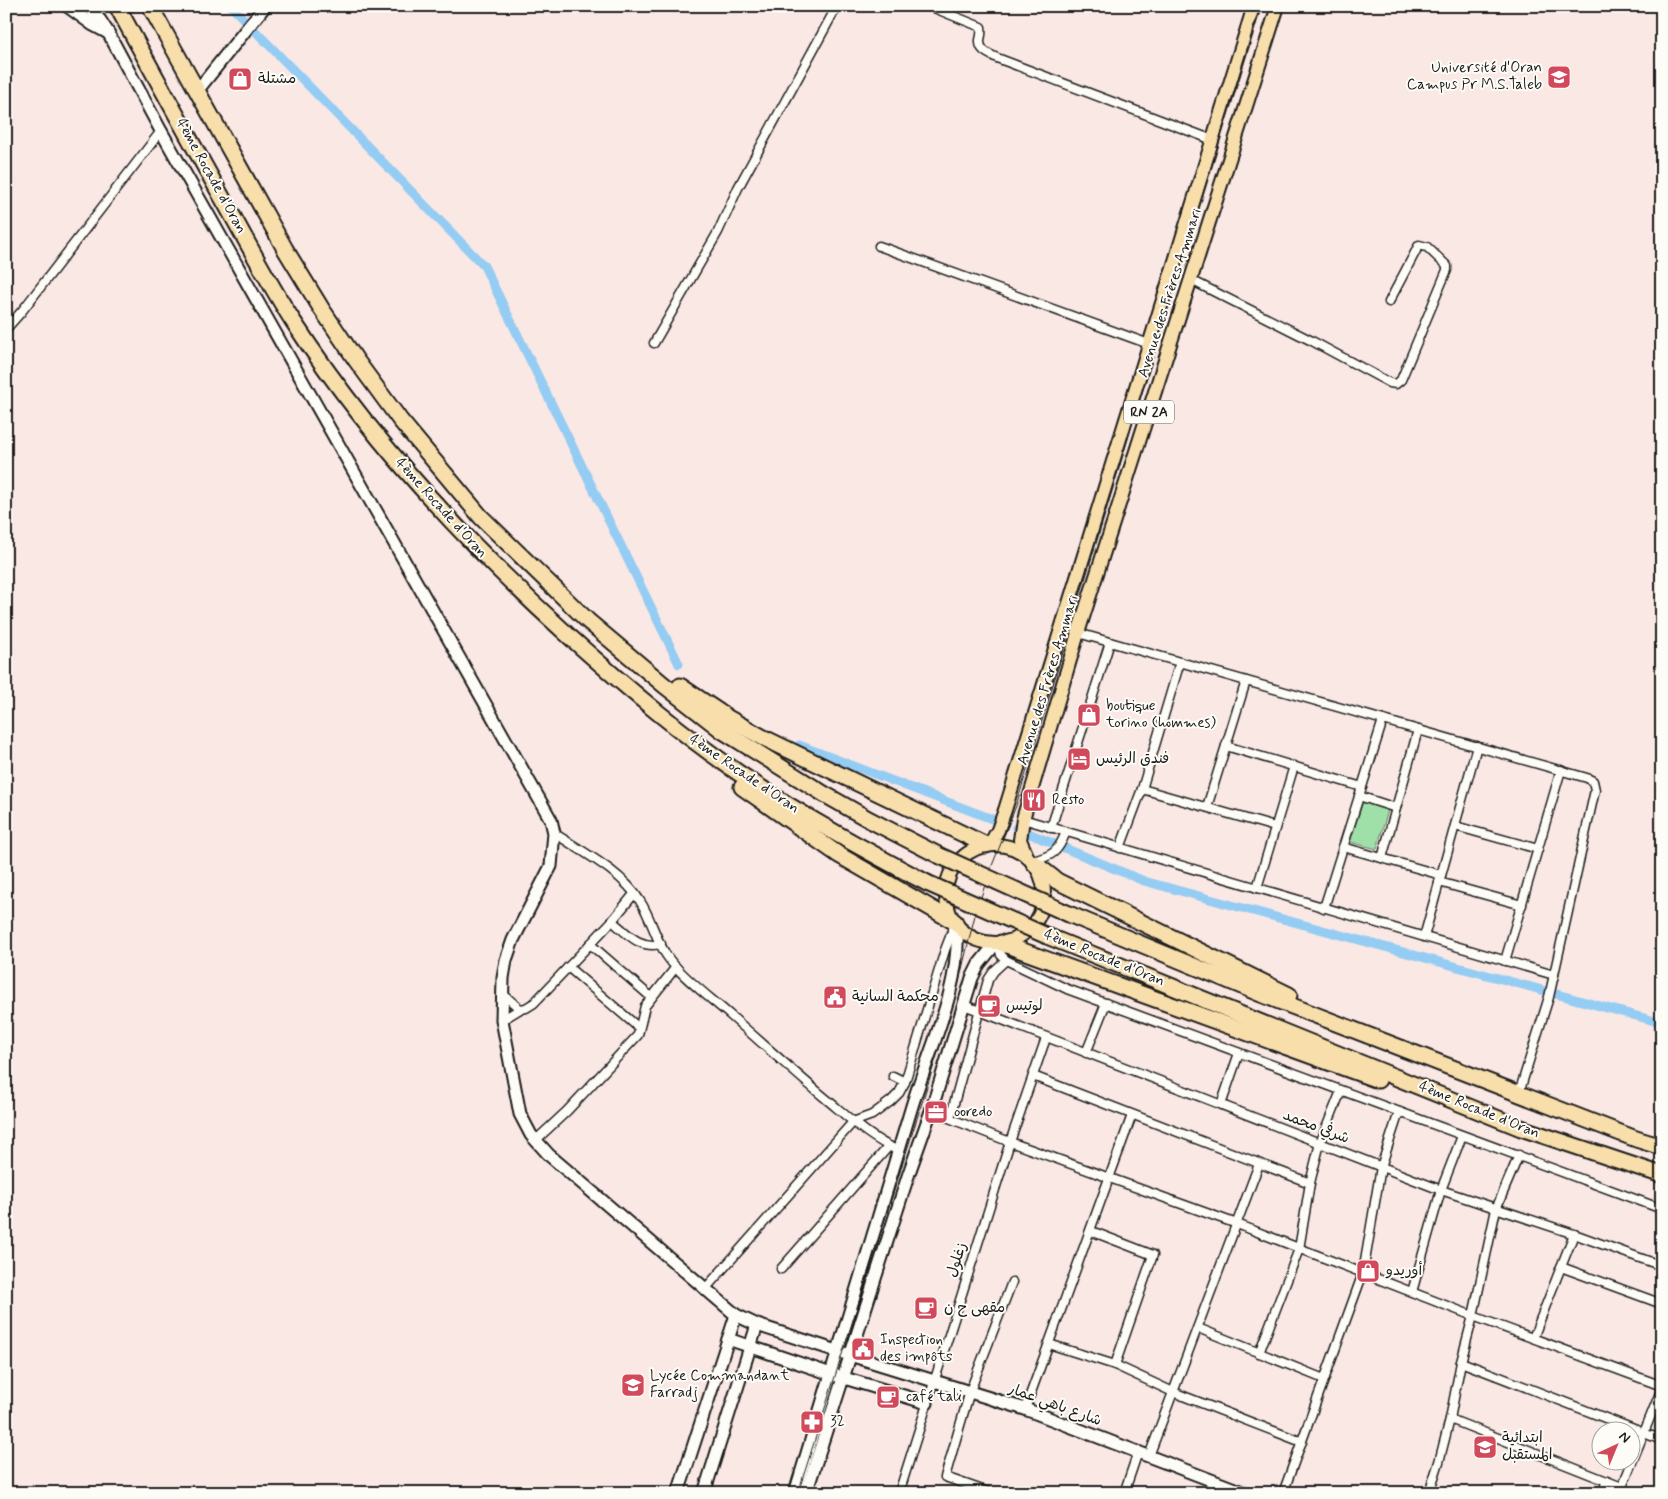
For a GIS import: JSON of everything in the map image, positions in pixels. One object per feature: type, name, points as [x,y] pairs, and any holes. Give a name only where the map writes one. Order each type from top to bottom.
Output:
[{"type":"highway","name":"4ème Rocade d'Oran","points":[[150,6],[285,249],[321,308],[372,383],[400,420],[481,517],[588,621],[664,685],[723,731],[824,794],[870,820],[938,855],[1071,914],[1261,994],[1636,1139],[1662,1147]]},
{"type":"highway","name":"4ème Rocade d'Oran","points":[[118,8],[220,194],[292,320],[352,404],[416,483],[462,534],[538,608],[620,682],[694,742],[752,782],[828,829],[927,883],[1047,936],[1521,1128],[1662,1175]]},
{"type":"highway","points":[[588,621],[728,718],[799,755],[988,845]]},
{"type":"highway","points":[[620,682],[718,769],[786,819],[839,856],[956,923]]},
{"type":"highway","points":[[1031,860],[1057,882],[1327,1014],[1359,1032]]},
{"type":"highway","points":[[998,943],[1317,1059],[1521,1128]]},
{"type":"main road","points":[[67,6],[109,34]]},
{"type":"main road","points":[[88,6],[109,34],[160,131],[550,820],[554,834]]},
{"type":"main road","points":[[197,91],[265,6]]},
{"type":"main road","name":"Avenue des Frères Ammari","points":[[988,845],[998,830],[1005,810],[1254,6]]},
{"type":"main road","name":"Avenue des Frères Ammari","points":[[1023,820],[1078,633],[1278,6]]},
{"type":"main road","name":"RN 2A","points":[[1023,820],[1020,834],[1021,846],[1031,860]]},
{"type":"main road","name":"شارع باهي عمار","points":[[554,834],[551,866],[513,940],[506,960],[502,994],[502,1020],[520,1114],[531,1135],[550,1155],[736,1315],[756,1324],[837,1351],[1025,1409],[1245,1493]]},
{"type":"main road","points":[[988,845],[1006,845],[1021,852],[1031,860],[1040,873],[1044,896],[1040,912],[1031,927],[1022,935],[1012,940],[998,943],[975,938],[956,923],[948,909],[947,881],[953,868],[962,857],[973,849],[988,845]]},
{"type":"main road","points":[[795,1493],[831,1374],[894,1149],[952,985],[957,955],[956,923]]},
{"type":"main road","points":[[806,1493],[842,1377],[976,970],[998,943]]},
{"type":"main road","points":[[678,1493],[736,1315]]},
{"type":"main road","points":[[704,1493],[756,1324]]},
{"type":"main road","points":[[728,1339],[831,1374],[927,1403]]},
{"type":"street","points":[[654,343],[718,232],[738,188],[837,6]]},
{"type":"street","points":[[929,6],[981,27],[982,32],[979,43],[983,51],[997,58],[1213,140]]},
{"type":"street","points":[[6,329],[22,311],[160,131]]},
{"type":"street","points":[[1191,280],[1312,341],[1390,384],[1396,384],[1401,380],[1447,266],[1427,247],[1419,245],[1390,302]]},
{"type":"street","points":[[879,246],[1150,344]]},
{"type":"street","points":[[1078,633],[1590,779],[1594,784],[1595,790],[1552,985],[1520,1093]]},
{"type":"street","points":[[1051,828],[1110,642]]},
{"type":"street","points":[[1120,848],[1142,789],[1180,662]]},
{"type":"street","points":[[1207,807],[1246,681]]},
{"type":"street","points":[[1324,908],[1383,720]]},
{"type":"street","points":[[1382,858],[1418,730]]},
{"type":"street","points":[[1226,746],[1362,787]]},
{"type":"street","points":[[1424,937],[1477,746]]},
{"type":"street","points":[[1257,888],[1294,766]]},
{"type":"street","points":[[1505,961],[1561,770]]},
{"type":"street","points":[[1142,789],[1276,827]]},
{"type":"street","points":[[1359,796],[1396,808]]},
{"type":"street","points":[[1023,820],[1554,975]]},
{"type":"street","points":[[1455,826],[1538,849]]},
{"type":"street","points":[[1031,860],[1049,856],[1057,850],[1066,832]]},
{"type":"street","points":[[554,834],[601,863],[625,883],[641,902],[669,959],[676,967],[853,1122],[894,1149],[781,1269]]},
{"type":"street","points":[[1343,847],[1382,858],[1522,905]]},
{"type":"street","points":[[502,1020],[534,1003],[612,921],[634,894]]},
{"type":"street","points":[[612,921],[643,945],[651,947],[661,944]]},
{"type":"street","points":[[706,1288],[853,1122],[882,1108],[899,1093],[905,1082],[947,943],[956,923]]},
{"type":"street","points":[[998,943],[1001,955],[1006,960],[1067,989],[1662,1209]]},
{"type":"street","points":[[590,944],[652,996]]},
{"type":"street","points":[[950,1118],[990,976],[1006,960]]},
{"type":"street","points":[[568,967],[639,1028]]},
{"type":"street","points":[[536,1140],[567,1111],[638,1035],[644,1006],[676,967]]},
{"type":"street","points":[[502,994],[520,1009]]},
{"type":"street","points":[[1086,1053],[1106,1003]]},
{"type":"street","name":"شرفي محمد","points":[[964,1005],[1442,1190],[1574,1234],[1662,1266]]},
{"type":"street","name":"زغلول","points":[[899,1493],[1010,1142],[1046,1038]]},
{"type":"street","points":[[1221,1105],[1239,1053]]},
{"type":"street","points":[[893,1076],[905,1082]]},
{"type":"street","points":[[1032,1076],[1310,1184]]},
{"type":"street","points":[[1259,1353],[1300,1248],[1310,1184],[1320,1143],[1341,1091]]},
{"type":"street","points":[[931,1111],[1010,1142],[1237,1224],[1662,1387],[1621,1490],[1607,1481],[1450,1419]]},
{"type":"street","points":[[1282,1493],[1363,1273],[1381,1167],[1399,1112]]},
{"type":"street","points":[[1025,1409],[1132,1115]]},
{"type":"street","points":[[1412,1292],[1442,1190],[1462,1136]]},
{"type":"street","points":[[1429,1493],[1450,1419],[1496,1209],[1519,1155]]},
{"type":"street","points":[[1149,1456],[1259,1164]]},
{"type":"street","points":[[1091,1231],[1153,1255],[1115,1365]]},
{"type":"street","points":[[1533,1338],[1574,1234]]},
{"type":"street","points":[[1561,1267],[1662,1304]]},
{"type":"street","points":[[991,1493],[945,1477],[970,1391],[1012,1282]]},
{"type":"street","points":[[1198,1328],[1324,1379]]},
{"type":"street","points":[[1049,1344],[1115,1365],[1173,1392],[1302,1442]]},
{"type":"street","points":[[1461,1362],[1662,1440]]},
{"type":"street","points":[[1124,1493],[1138,1452]]},
{"type":"street","points":[[1602,1493],[1607,1481]]},
{"type":"green space","points":[[1363,801],[1388,810],[1377,849],[1350,842]]},
{"type":"waterway","points":[[231,6],[484,266],[679,664]]},
{"type":"waterway","points":[[799,745],[1005,824]]},
{"type":"waterway","points":[[1016,828],[1144,881],[1662,1023]]},
{"type":"tram line","points":[[798,1493],[954,1002],[975,915],[989,873],[1016,806],[1260,6]]},
{"type":"place","name":"Université d'Oran Campus Pr M.S.Taleb","points":[[1559,77]]},
{"type":"place","name":"مشتلة","points":[[240,79]]},
{"type":"place","name":"boutique torino (hommes)","points":[[1089,715]]},
{"type":"place","name":"فندق الرئيس","points":[[1079,759]]},
{"type":"place","name":"Resto","points":[[1034,800]]},
{"type":"place","name":"محكمة السانية","points":[[835,997]]},
{"type":"place","name":"لوتيس","points":[[989,1006]]},
{"type":"place","name":"ooredo","points":[[936,1112]]},
{"type":"place","name":"أوريدو","points":[[1368,1271]]},
{"type":"place","name":"مقهى ح ن","points":[[926,1308]]},
{"type":"place","name":"Inspection des impôts","points":[[863,1349]]},
{"type":"place","name":"Lycée Commandant Farradj","points":[[633,1385]]},
{"type":"place","name":"café tali","points":[[888,1397]]},
{"type":"place","name":"32","points":[[812,1422]]},
{"type":"place","name":"ابتدائية المستقبل","points":[[1485,1447]]}]
